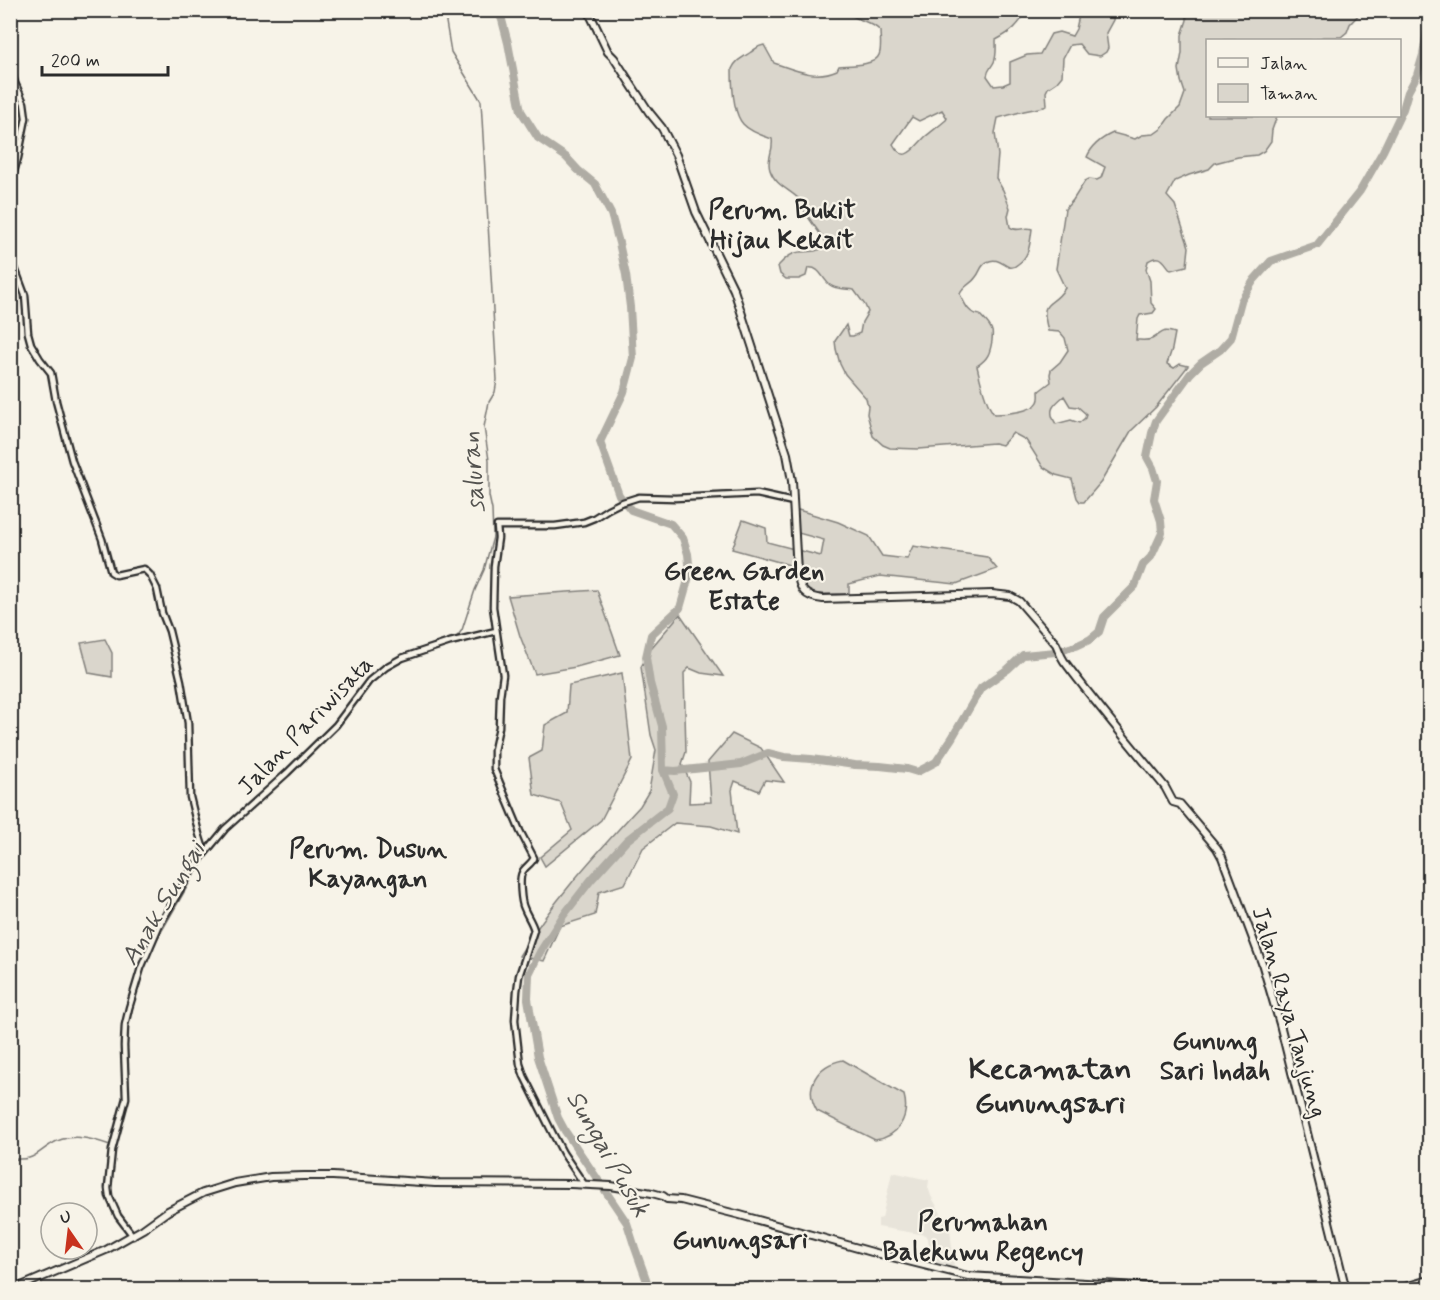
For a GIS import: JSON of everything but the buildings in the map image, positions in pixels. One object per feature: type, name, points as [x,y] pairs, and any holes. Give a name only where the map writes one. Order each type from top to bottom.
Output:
[{"type":"main road","points":[[588,10],[608,52],[662,128],[676,155],[696,212],[734,290],[787,454],[793,502]]},
{"type":"main road","name":"Jalan Raya Tanjung","points":[[793,502],[797,572],[802,591],[807,595],[823,599],[992,594],[1006,595],[1019,601],[1059,649],[1061,657],[1165,787],[1173,802],[1180,804],[1217,848],[1258,951],[1276,1010],[1346,1290]]},
{"type":"main road","points":[[12,1290],[106,1250],[132,1236],[168,1210],[203,1193],[235,1183],[271,1177],[333,1176],[441,1183],[611,1186],[681,1200],[968,1276],[1206,1290]]},
{"type":"street","points":[[10,68],[24,103],[27,118],[10,185]]},
{"type":"street","points":[[10,206],[10,216]]},
{"type":"street","points":[[10,255],[26,294],[26,324],[29,339],[51,374],[72,461],[104,544],[111,572],[116,575],[144,569],[157,589],[182,681],[188,723],[190,797],[203,849]]},
{"type":"street","points":[[589,1184],[563,1153],[549,1128],[524,1076],[519,1055],[515,1020],[517,991],[519,976],[534,930],[522,904],[520,879],[523,870],[534,858],[494,769],[494,750],[499,727],[503,675],[493,607],[497,526],[570,525],[591,520],[608,509],[631,499],[643,497],[687,498],[757,494],[793,502]]},
{"type":"street","name":"Jalan Pariwisata","points":[[132,1236],[109,1197],[108,1183],[112,1150],[126,1104],[125,1027],[140,970],[159,926],[203,849],[287,773],[342,719],[374,677],[386,667],[402,658],[454,640],[496,631]]},
{"type":"street","points":[[1393,1290],[1430,1279]]},
{"type":"shaded area","points":[[892,1172],[929,1180],[928,1187],[931,1196],[950,1229],[954,1267],[931,1262],[926,1235],[878,1227],[878,1219],[882,1218]]},
{"type":"green space","points":[[845,11],[1026,11],[1014,28],[996,40],[995,60],[987,76],[994,86],[1010,82],[1010,62],[1027,55],[1040,54],[1051,34],[1059,32],[1072,36],[1080,11],[1114,11],[1113,20],[1106,33],[1108,48],[1106,52],[1100,56],[1087,54],[1079,44],[1070,45],[1063,58],[1062,76],[1046,92],[1047,105],[998,118],[995,133],[998,155],[996,178],[1010,208],[1008,216],[1010,227],[1032,229],[1030,244],[1025,257],[1014,267],[994,260],[985,264],[960,294],[967,308],[980,315],[992,332],[989,352],[984,361],[977,366],[985,398],[991,410],[994,414],[1005,414],[1031,408],[1038,402],[1039,391],[1051,382],[1051,370],[1068,350],[1065,338],[1060,332],[1048,331],[1045,313],[1048,305],[1065,288],[1056,269],[1065,209],[1085,181],[1101,178],[1105,167],[1087,157],[1098,142],[1113,133],[1135,139],[1142,135],[1154,134],[1180,107],[1185,93],[1179,69],[1182,35],[1187,20],[1186,11],[1362,11],[1341,37],[1206,39],[1206,117],[1277,117],[1271,141],[1264,151],[1257,155],[1215,163],[1209,169],[1175,181],[1167,196],[1175,205],[1189,247],[1187,266],[1171,270],[1160,258],[1148,261],[1146,269],[1150,281],[1151,303],[1156,309],[1153,313],[1140,315],[1136,340],[1150,340],[1165,331],[1175,333],[1167,364],[1174,368],[1180,364],[1188,366],[1156,407],[1131,431],[1101,482],[1084,502],[1080,502],[1077,498],[1072,479],[1056,475],[1043,467],[1026,440],[1013,433],[1002,445],[994,443],[919,449],[890,448],[883,445],[873,436],[867,414],[866,398],[845,374],[836,349],[835,341],[846,325],[849,336],[860,333],[862,322],[868,312],[865,305],[854,290],[832,287],[815,269],[808,268],[806,276],[799,279],[786,279],[780,274],[778,266],[789,256],[797,252],[817,251],[825,246],[826,242],[807,216],[799,199],[772,175],[769,162],[772,139],[749,129],[740,119],[734,98],[732,69],[740,59],[764,45],[774,63],[813,74],[829,73],[837,70],[839,66],[861,64],[877,59],[881,46],[880,31]],"holes":[[[942,110],[947,118],[906,154],[902,154],[893,144],[912,117],[919,121]],[[1064,396],[1070,406],[1078,407],[1086,414],[1085,418],[1079,423],[1071,420],[1056,424],[1052,408]]]},
{"type":"green space","points":[[795,509],[838,522],[869,536],[882,556],[907,559],[913,546],[987,557],[997,569],[956,584],[880,576],[849,584],[849,594],[809,594],[798,579],[797,567],[732,549],[743,520],[766,528],[767,542],[821,556],[824,540],[798,533]]},
{"type":"green space","points":[[597,590],[620,655],[576,667],[535,674],[508,596]]},
{"type":"green space","points":[[680,614],[723,676],[701,673],[689,668],[684,673],[686,752],[682,764],[690,782],[689,803],[711,802],[708,762],[732,734],[761,748],[784,782],[765,780],[759,791],[735,781],[732,790],[737,834],[711,826],[675,823],[643,848],[625,884],[599,892],[595,915],[560,926],[544,961],[519,956],[560,897],[640,806],[649,791],[656,750],[651,735],[641,667],[652,647]]},
{"type":"green space","points":[[105,639],[112,653],[112,677],[89,673],[81,643]]},
{"type":"green space","points":[[622,673],[632,760],[601,820],[545,866],[540,857],[572,830],[561,803],[534,795],[529,758],[542,751],[545,725],[567,713],[569,685]]},
{"type":"green space","points":[[843,1060],[904,1095],[904,1118],[890,1135],[875,1140],[817,1111],[812,1094],[815,1078],[826,1067]]},
{"type":"waterway","name":"saluran","points":[[444,10],[451,52],[481,101],[497,380],[495,392],[489,402],[484,427],[489,460],[489,496],[493,537],[484,570],[462,630],[456,638]]},
{"type":"waterway","name":"Sungai Pusuk","points":[[498,10],[508,43],[521,111],[538,138],[566,157],[595,184],[611,214],[619,243],[630,307],[633,358],[624,392],[600,442],[619,495],[631,510],[671,524],[683,538],[688,554],[690,573],[680,608],[651,635],[646,657],[650,683],[662,726],[663,770],[673,794],[668,808],[627,840],[591,880],[563,916],[529,974],[528,999],[538,1057],[558,1118],[627,1223],[650,1290]]},
{"type":"waterway","points":[[1401,113],[1423,55],[1429,10]]},
{"type":"waterway","points":[[663,770],[675,771],[741,764],[768,753],[784,757],[907,769],[917,772],[936,762],[981,688],[1023,655],[1056,652],[1076,646],[1099,632],[1104,617],[1135,586],[1143,565],[1151,557],[1162,533],[1154,499],[1157,481],[1147,457],[1156,421],[1190,374],[1231,338],[1241,301],[1254,280],[1271,261],[1317,245],[1360,191],[1399,117]]},
{"type":"waterway","name":"saluran","points":[[320,744],[339,725],[361,695]]},
{"type":"waterway","name":"saluran","points":[[226,832],[289,774]]},
{"type":"waterway","name":"Anak Sungai","points":[[152,948],[194,875],[217,842]]},
{"type":"waterway","name":"Anak Sungai","points":[[122,1045],[127,1008],[140,969]]},
{"type":"waterway","name":"Anak Sungai","points":[[123,1102],[124,1092]]},
{"type":"waterway","name":"Anak Sungai","points":[[10,1160],[27,1159],[57,1141],[72,1137],[87,1138],[110,1145],[115,1130]]},
{"type":"waterway","points":[[107,1168],[110,1146]]},
{"type":"waterway","points":[[107,1173],[106,1190],[111,1205]]},
{"type":"district","name":"Perum. Bukit Hijau Kekait","points":[[782,224]]},
{"type":"district","name":"Green Garden Estate","points":[[744,585]]},
{"type":"district","name":"Perum. Dusun Kayangan","points":[[368,863]]},
{"type":"district","name":"Gunung Sari Indah","points":[[1215,1055]]},
{"type":"district","name":"Kecamatan Gunungsari","points":[[1050,1085]]},
{"type":"district","name":"Perumahan Balekuwu Regency","points":[[983,1236]]},
{"type":"district","name":"Gunungsari","points":[[740,1239]]}]
